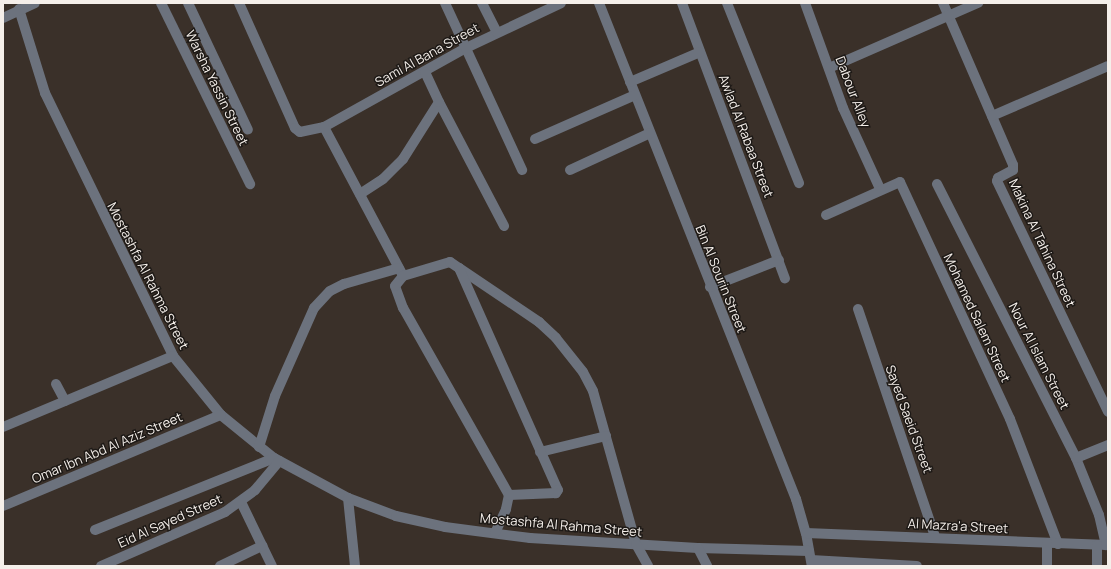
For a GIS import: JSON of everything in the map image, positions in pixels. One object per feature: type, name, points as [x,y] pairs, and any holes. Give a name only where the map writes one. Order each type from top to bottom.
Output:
[{"type":"street","points":[[3,18],[15,8],[34,3]]},
{"type":"street","name":"Warsha Yassin Street","points":[[161,3],[250,184]]},
{"type":"street","points":[[188,3],[248,130]]},
{"type":"street","name":"Sami Al Bana Street","points":[[239,3],[295,128],[300,132],[308,132],[324,127],[426,72],[466,48],[561,3]]},
{"type":"street","points":[[445,3],[522,170]]},
{"type":"street","points":[[482,3],[497,32]]},
{"type":"street","name":"Bin Al Sourin Street","points":[[599,3],[710,288],[796,499],[806,533],[811,559]]},
{"type":"street","name":"Awlad Al Rabaa Street","points":[[682,3],[785,278]]},
{"type":"street","points":[[727,3],[799,183]]},
{"type":"street","name":"Dabour Alley","points":[[806,3],[829,68],[880,189]]},
{"type":"street","name":"Makina Al Tahina Street","points":[[943,3],[1013,165],[1012,170],[998,178],[997,181],[1108,412]]},
{"type":"street","points":[[829,68],[978,3]]},
{"type":"street","name":"Mostashfa Al Rahma Street","points":[[15,8],[45,93],[173,356],[221,415],[277,460],[348,498],[396,516],[445,527],[530,538],[698,548],[811,559]]},
{"type":"street","points":[[630,82],[700,52]]},
{"type":"street","points":[[992,116],[1108,66]]},
{"type":"street","points":[[426,72],[439,102],[504,226]]},
{"type":"street","points":[[535,139],[635,95]]},
{"type":"street","points":[[360,194],[383,179],[403,159],[439,102]]},
{"type":"street","points":[[324,127],[401,272]]},
{"type":"street","points":[[570,170],[650,133]]},
{"type":"street","name":"Mohamed Salem Street","points":[[826,215],[880,189],[900,182],[1010,419],[1058,544]]},
{"type":"street","name":"Nour Al Islam Street","points":[[937,184],[1076,458],[1099,515],[1104,545],[1097,566]]},
{"type":"street","points":[[710,288],[779,260]]},
{"type":"street","points":[[259,447],[275,396],[314,308],[330,291],[344,284],[450,262],[539,322],[571,355],[593,391],[636,544],[648,566]]},
{"type":"street","points":[[459,268],[558,491],[508,495]]},
{"type":"street","points":[[401,272],[395,286],[403,308],[508,495],[506,509],[495,533]]},
{"type":"street","name":"Sayed Saeid Street","points":[[858,309],[935,537]]},
{"type":"street","points":[[3,427],[173,356]]},
{"type":"street","points":[[56,384],[65,401]]},
{"type":"street","name":"Omar Ibn Abd Al Aziz Street","points":[[3,506],[221,415]]},
{"type":"street","points":[[540,452],[606,436]]},
{"type":"street","points":[[1076,458],[1108,445]]},
{"type":"street","points":[[95,530],[277,460]]},
{"type":"street","name":"Eid Al Sayed Street","points":[[101,566],[225,512],[255,490],[277,460]]},
{"type":"street","points":[[348,498],[355,566]]},
{"type":"street","points":[[240,502],[272,566]]},
{"type":"street","name":"Al Mazra'a Street","points":[[806,533],[1104,545]]},
{"type":"street","points":[[1047,543],[1047,566]]},
{"type":"street","points":[[220,566],[262,546]]},
{"type":"street","points":[[698,548],[707,566]]},
{"type":"street","points":[[811,559],[917,566]]}]
